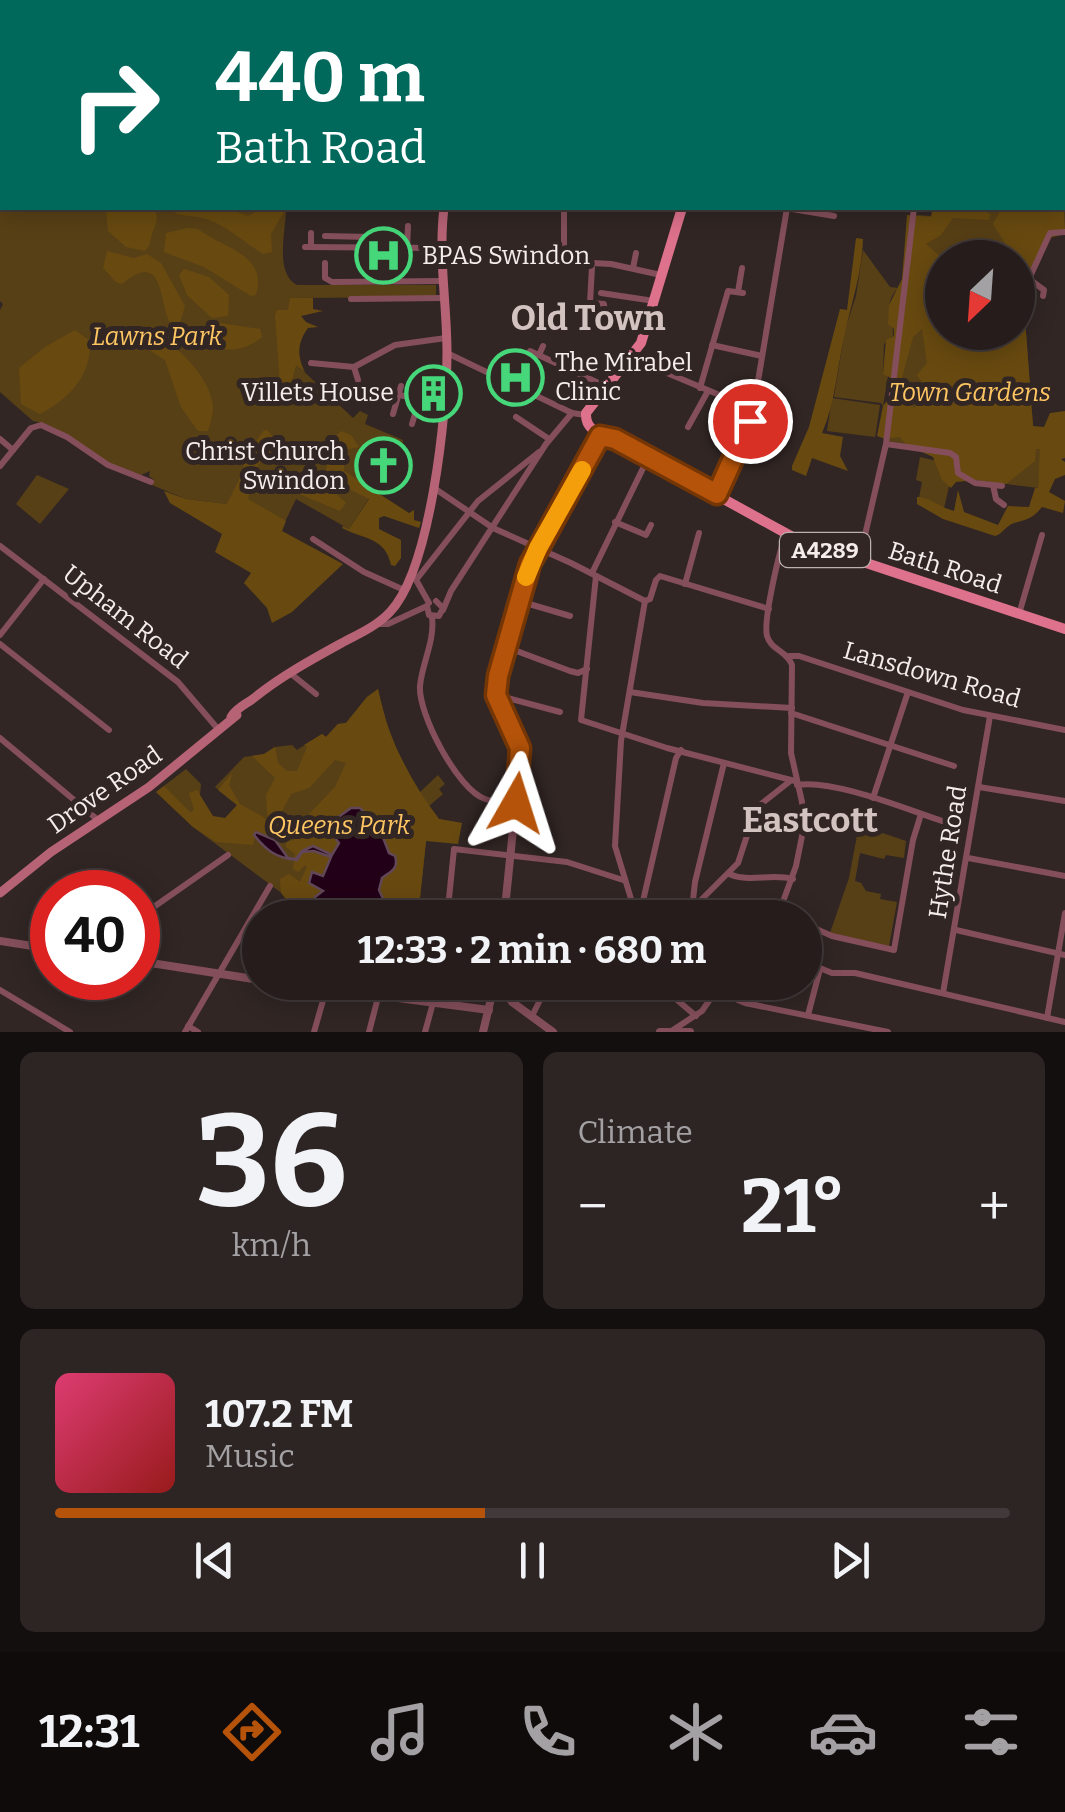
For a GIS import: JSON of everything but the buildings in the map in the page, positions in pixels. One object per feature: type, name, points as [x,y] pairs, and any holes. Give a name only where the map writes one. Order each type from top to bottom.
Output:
[{"type":"main road","name":"Drove Road","points":[[0,893],[42,859],[166,774],[289,672],[376,624],[408,585],[428,510],[444,404],[447,353],[442,298],[444,210]]},
{"type":"main road","points":[[585,416],[631,358],[650,320],[681,210]]},
{"type":"main road","name":"A4289","points":[[585,416],[600,436]]},
{"type":"main road","name":"Bath Road","points":[[600,436],[613,438],[786,534],[1065,629]]},
{"type":"street","points":[[564,210],[564,256]]},
{"type":"street","points":[[717,494],[753,410],[785,210]]},
{"type":"street","points":[[797,210],[834,216]]},
{"type":"street","points":[[859,560],[886,444],[914,210]]},
{"type":"street","points":[[407,249],[408,226]]},
{"type":"street","points":[[1043,296],[1044,290],[1029,279],[1050,234],[1065,232]]},
{"type":"street","points":[[312,234],[308,247],[441,248]]},
{"type":"street","points":[[325,236],[369,237],[389,248]]},
{"type":"street","points":[[631,268],[636,253]]},
{"type":"street","points":[[500,257],[583,257],[592,263],[662,275]]},
{"type":"street","points":[[325,263],[325,278],[332,282],[442,282]]},
{"type":"street","points":[[592,263],[590,303],[596,303],[596,314],[650,320]]},
{"type":"street","points":[[688,428],[704,390],[728,290],[740,292],[742,268]]},
{"type":"street","points":[[601,293],[656,302]]},
{"type":"street","points":[[351,299],[442,298]]},
{"type":"street","points":[[310,362],[354,366],[395,346],[446,338]]},
{"type":"street","points":[[712,345],[762,356]]},
{"type":"street","points":[[539,356],[543,346]]},
{"type":"street","points":[[530,351],[607,386]]},
{"type":"street","points":[[447,353],[585,416]]},
{"type":"street","points":[[631,358],[753,410]]},
{"type":"street","points":[[354,366],[358,380]]},
{"type":"street","points":[[393,414],[401,386]]},
{"type":"street","points":[[399,395],[444,404]]},
{"type":"street","points":[[412,424],[419,400]]},
{"type":"street","points":[[432,617],[439,616],[541,450],[572,413]]},
{"type":"street","points":[[516,418],[549,439]]},
{"type":"street","points":[[0,466],[32,428],[41,425],[67,437],[108,465],[148,478]]},
{"type":"street","points":[[506,900],[520,748],[496,695],[498,676],[538,548],[600,436]]},
{"type":"street","points":[[0,439],[13,450]]},
{"type":"street","points":[[886,444],[950,454],[957,459],[962,476],[972,482],[1002,486]]},
{"type":"street","points":[[408,585],[468,511],[541,450]]},
{"type":"street","points":[[648,457],[594,574],[580,718],[623,734],[794,782],[873,798],[942,821]]},
{"type":"street","points":[[992,485],[996,499],[1004,505]]},
{"type":"street","points":[[436,490],[494,528],[644,601],[650,599],[659,577],[770,608]]},
{"type":"street","points":[[617,519],[646,534],[651,525]]},
{"type":"street","points":[[685,584],[699,533]]},
{"type":"street","points":[[786,534],[779,554],[768,638],[789,656],[793,670],[791,753],[804,826],[786,900]]},
{"type":"street","points":[[1019,614],[1042,536]]},
{"type":"street","points":[[318,540],[364,572],[408,585],[443,610]]},
{"type":"street","name":"Upham Road","points":[[0,546],[185,688],[218,729]]},
{"type":"street","points":[[0,635],[44,579]]},
{"type":"street","name":"Drove Road","points":[[376,624],[388,624],[451,591]]},
{"type":"street","points":[[519,601],[570,616]]},
{"type":"street","points":[[629,900],[615,846],[623,734],[644,601]]},
{"type":"street","points":[[431,604],[428,613],[432,617],[432,634],[420,689],[429,725],[449,762],[482,798],[516,803]]},
{"type":"street","points":[[0,644],[108,730]]},
{"type":"street","points":[[506,646],[575,672],[587,669]]},
{"type":"street","name":"Lansdown Road","points":[[789,656],[990,716],[1065,730]]},
{"type":"street","points":[[289,672],[316,694]]},
{"type":"street","points":[[630,692],[792,710],[954,766]]},
{"type":"street","points":[[873,798],[908,692]]},
{"type":"street","points":[[496,695],[560,712]]},
{"type":"street","name":"Hythe Road","points":[[943,994],[990,716]]},
{"type":"street","points":[[0,738],[99,820]]},
{"type":"street","points":[[643,900],[681,750]]},
{"type":"street","points":[[693,900],[720,770],[725,762]]},
{"type":"street","points":[[702,900],[741,858],[754,811],[794,782]]},
{"type":"street","points":[[979,787],[1065,801]]},
{"type":"street","points":[[822,932],[894,950],[921,814]]},
{"type":"street","points":[[450,900],[454,849],[572,864],[623,880]]},
{"type":"street","points":[[160,903],[228,855]]},
{"type":"street","points":[[967,858],[1065,876]]},
{"type":"street","points":[[729,874],[742,879],[776,874],[792,878]]},
{"type":"street","points":[[198,1032],[186,1029],[270,886]]},
{"type":"street","points":[[1047,1018],[1062,954],[1065,912]]},
{"type":"street","points":[[956,930],[1062,954]]},
{"type":"street","points":[[0,940],[30,945]]},
{"type":"street","points":[[160,965],[242,977]]},
{"type":"street","points":[[822,970],[854,972],[1065,1022]]},
{"type":"street","points":[[1054,987],[1065,989]]},
{"type":"street","points":[[0,990],[70,1032]]},
{"type":"street","points":[[314,1032],[323,1000]]},
{"type":"street","points":[[370,1032],[378,1000]]},
{"type":"street","points":[[415,1000],[489,1010],[500,1004],[516,1006]]},
{"type":"street","points":[[483,1032],[492,1000]]},
{"type":"street","points":[[512,1000],[553,1032]]},
{"type":"street","points":[[532,1016],[540,1000]]},
{"type":"street","points":[[675,1000],[694,1018]]},
{"type":"street","points":[[672,1031],[694,1018],[710,1000]]},
{"type":"street","points":[[734,1000],[888,1032]]},
{"type":"street","points":[[808,1015],[812,1000]]},
{"type":"street","points":[[425,1032],[433,1002]]},
{"type":"street","points":[[660,1032],[691,1032],[694,1018]]},
{"type":"green space","name":"Lawns Park","points":[[0,210],[286,210],[283,261],[290,279],[297,285],[436,285],[436,297],[291,298],[296,364],[353,418],[360,411],[368,415],[365,424],[403,440],[401,456],[374,446],[378,453],[367,453],[361,471],[381,478],[383,474],[398,480],[394,482],[398,484],[393,492],[392,486],[381,480],[379,483],[366,479],[362,485],[373,492],[349,529],[296,499],[281,530],[234,505],[186,499],[152,485],[150,471],[141,475],[115,466],[46,424],[33,421],[0,392]]},
{"type":"green space","points":[[106,210],[152,210],[156,215],[145,251],[126,247],[108,231]]},
{"type":"green space","points":[[171,210],[231,210],[248,216],[260,210],[285,210],[271,234],[272,252],[263,254],[213,222]]},
{"type":"green space","name":"Town Gardens","points":[[932,210],[1062,210],[1065,230],[1050,230],[1035,255],[1035,240],[925,240],[925,350],[1027,350],[1033,426],[1041,451],[1038,488],[968,479],[955,452],[888,441],[917,215],[931,216]]},
{"type":"green space","name":"Town Gardens","points":[[933,210],[981,210],[991,215],[988,220],[953,218],[941,235],[925,240],[925,349],[922,329],[913,337],[902,378],[893,379],[883,374],[886,340],[894,336],[894,329],[888,324],[889,305],[902,279],[907,215],[931,217]]},
{"type":"green space","points":[[1001,210],[1064,210],[1065,234],[1049,238],[1035,267],[1035,240],[1003,240],[993,224]]},
{"type":"green space","points":[[198,229],[250,261],[258,281],[256,295],[251,296],[204,267],[164,252],[166,233]]},
{"type":"green space","points":[[856,238],[863,239],[859,275],[822,433],[843,437],[840,456],[848,471],[812,458],[806,476],[792,470],[792,466],[809,427],[840,309],[847,310]]},
{"type":"green space","points":[[863,250],[890,287],[898,288],[889,307],[893,336],[884,344],[883,373],[888,376],[883,406],[834,397]]},
{"type":"green space","points":[[107,251],[134,258],[147,254],[161,263],[185,306],[180,323],[171,324],[153,275],[146,272],[122,284],[116,282],[103,268]]},
{"type":"green space","points":[[184,269],[209,277],[229,295],[228,316],[212,318],[187,295],[179,275]]},
{"type":"green space","points":[[290,298],[313,298],[313,309],[323,311],[301,316],[318,327],[308,328],[300,344],[305,372],[296,365],[288,397],[281,398],[275,315],[277,310],[288,310]]},
{"type":"green space","points":[[220,323],[260,329],[262,337],[237,349],[217,347],[210,336]]},
{"type":"green space","points":[[145,328],[178,350],[205,383],[213,407],[208,431],[198,431],[181,407],[165,360],[141,345],[135,334]]},
{"type":"green space","points":[[75,330],[90,341],[87,365],[76,385],[40,414],[21,404],[19,368]]},
{"type":"green space","name":"Town Gardens","points":[[925,350],[1027,350],[1033,426],[1044,427],[1050,413],[1065,411],[1065,458],[1061,459],[1065,462],[1065,475],[1055,479],[1049,492],[1065,501],[1063,513],[1042,507],[995,536],[943,519],[917,504],[917,497],[925,498],[954,511],[958,490],[964,512],[998,525],[1008,506],[1029,507],[1038,488],[1040,449],[1036,449],[1035,461],[1006,484],[977,480],[956,482],[951,488],[942,480],[933,457],[906,445],[900,437],[877,436],[883,406],[893,393],[903,394],[914,408],[923,400],[924,385],[917,375],[927,363]]},
{"type":"green space","points":[[832,398],[880,405],[875,437],[827,431]]},
{"type":"green space","points":[[267,430],[274,438],[253,475],[248,499],[286,521],[282,531],[343,564],[292,612],[272,623],[267,608],[244,583],[251,573],[215,552],[222,534],[170,503],[164,491],[186,499],[227,504],[247,455]]},
{"type":"green space","points":[[341,431],[351,435],[359,447],[344,450],[344,471],[409,513],[414,510],[414,520],[421,522],[419,528],[384,516],[379,518],[379,529],[401,540],[401,558],[395,566],[379,544],[342,528],[349,529],[369,499],[337,483],[334,492],[346,503],[340,511],[297,493],[297,488],[323,482],[334,438]]},
{"type":"green space","points":[[920,457],[954,465],[944,508],[918,503],[922,482],[916,480]]},
{"type":"green space","points":[[37,475],[69,489],[40,524],[16,504]]},
{"type":"green space","name":"Queens Park","points":[[378,689],[389,734],[420,792],[438,775],[445,784],[439,789],[443,794],[429,806],[439,819],[462,823],[426,841],[420,900],[291,900],[193,827],[156,792],[186,769],[201,784],[199,805],[213,817],[229,819],[238,806],[215,787],[244,757],[264,754],[275,747],[292,745],[297,750],[322,734],[326,737],[338,724],[346,723]]},
{"type":"green space","points":[[378,689],[401,758],[439,819],[462,823],[458,844],[426,841],[420,900],[384,900],[379,890],[382,878],[391,872],[392,856],[372,827],[374,823],[360,808],[352,808],[333,820],[339,843],[323,876],[318,874],[323,891],[316,900],[287,900],[281,893],[280,879],[289,874],[300,882],[307,867],[298,872],[293,869],[295,854],[286,842],[294,840],[298,830],[307,826],[309,814],[335,787],[346,763],[335,760],[309,788],[291,794],[280,815],[279,827],[273,830],[268,825],[266,795],[275,778],[252,756],[275,747],[278,763],[287,771],[297,771],[307,747],[304,745],[322,734],[326,737],[338,724],[346,723]]},
{"type":"green space","points":[[232,773],[229,785],[240,804],[265,818],[267,835],[256,832],[253,845],[216,842],[193,827],[156,792],[164,786],[191,813],[194,809],[189,793],[197,790],[213,816],[225,818],[237,805],[218,790]]},
{"type":"green space","points":[[859,825],[906,841],[904,858],[886,855],[884,859],[860,853],[855,881],[866,891],[881,894],[880,899],[897,902],[889,946],[830,933],[849,878]]},
{"type":"shaded area","points":[[351,808],[360,808],[375,823],[372,828],[381,832],[396,864],[382,878],[379,890],[384,900],[316,900],[323,891],[309,883],[312,872],[323,876],[331,857],[314,851],[302,852],[297,860],[283,858],[254,835],[256,832],[275,840],[288,858],[296,859],[302,851],[313,846],[332,855],[339,843],[326,826]]},
{"type":"slow traffic","points":[[526,577],[582,470]]},
{"type":"place","name":"BPAS Swindon","points":[[383,256]]},
{"type":"place","name":"The Mirabel Clinic","points":[[516,377]]},
{"type":"place","name":"Villets House","points":[[433,393]]},
{"type":"place","name":"Christ Church Swindon","points":[[384,466]]},
{"type":"district","name":"Old Town","points":[[588,318]]},
{"type":"district","name":"Eastcott","points":[[810,820]]},
{"type":"route","points":[[516,803],[520,748],[496,695],[498,676],[530,564],[600,436],[615,439],[717,494],[750,421]]}]
